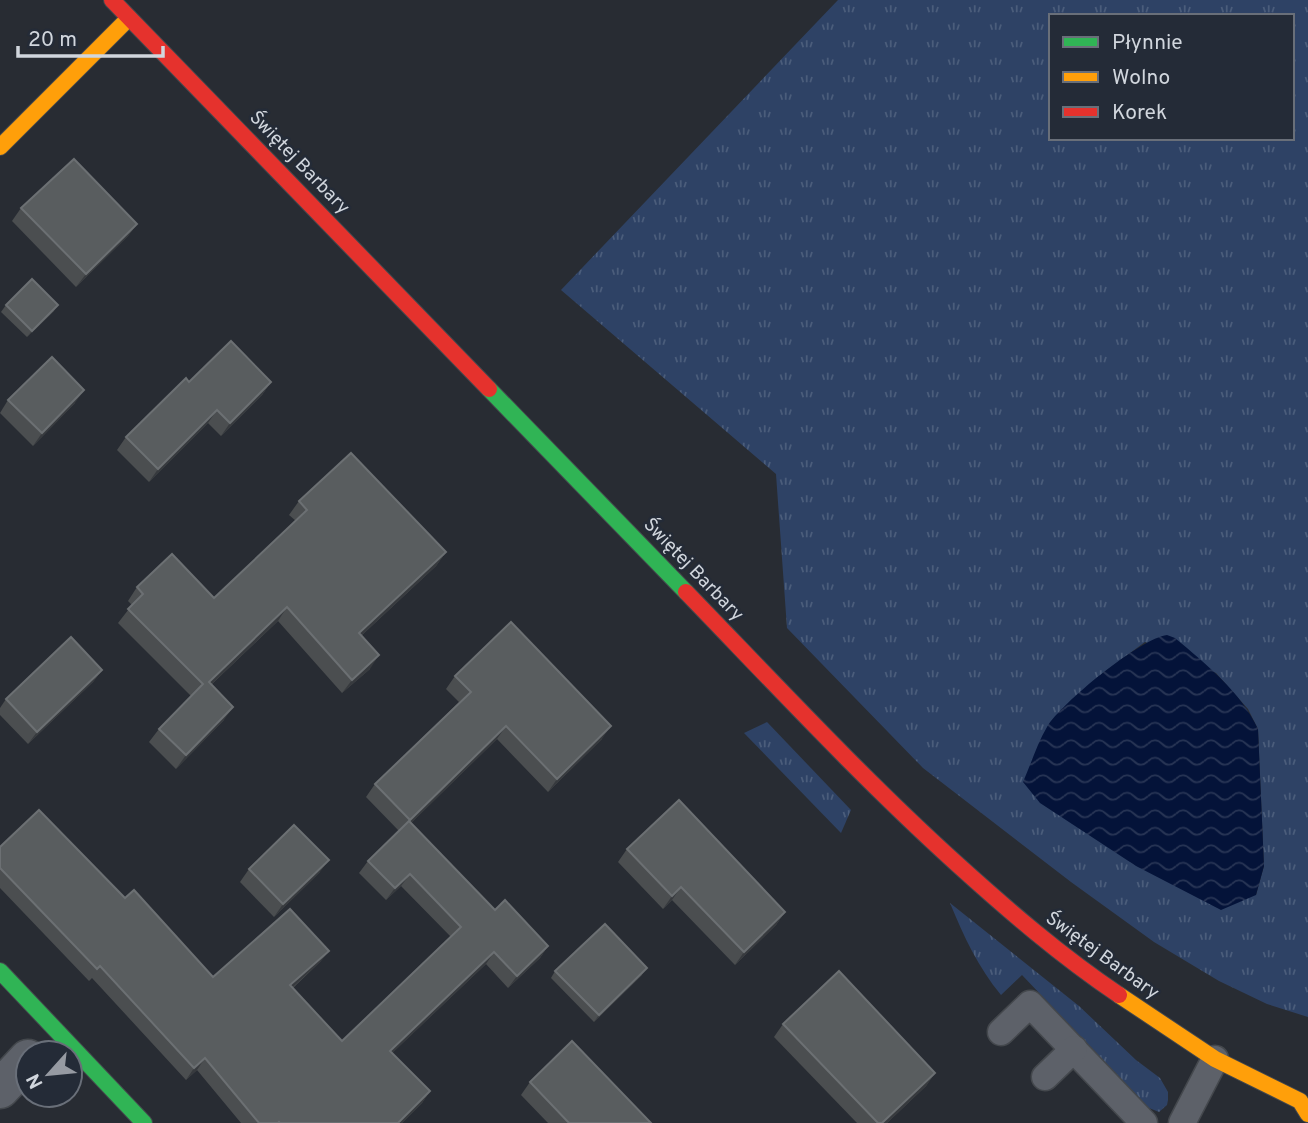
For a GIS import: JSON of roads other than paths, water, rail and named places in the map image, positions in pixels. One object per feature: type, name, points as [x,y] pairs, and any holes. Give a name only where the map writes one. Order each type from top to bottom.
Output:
[{"type":"street","name":"Świętej Barbary","points":[[112,0],[891,804],[1014,916],[1083,971],[1215,1059],[1305,1104]]},
{"type":"street","points":[[0,147],[129,18]]},
{"type":"street","points":[[0,971],[43,1039]]},
{"type":"street","points":[[0,1089],[14,1074]]},
{"type":"street","points":[[84,1074],[144,1123]]},
{"type":"lane","points":[[1001,1032],[1030,1004],[1144,1123]]},
{"type":"lane","points":[[1045,1077],[1074,1049]]},
{"type":"lane","points":[[1182,1123],[1215,1059]]},
{"type":"water","points":[[1167,635],[1175,638],[1222,679],[1251,715],[1258,729],[1264,866],[1256,895],[1221,910],[1136,866],[1040,803],[1023,782],[1037,747],[1055,716],[1084,688],[1121,659],[1139,647]]}]
